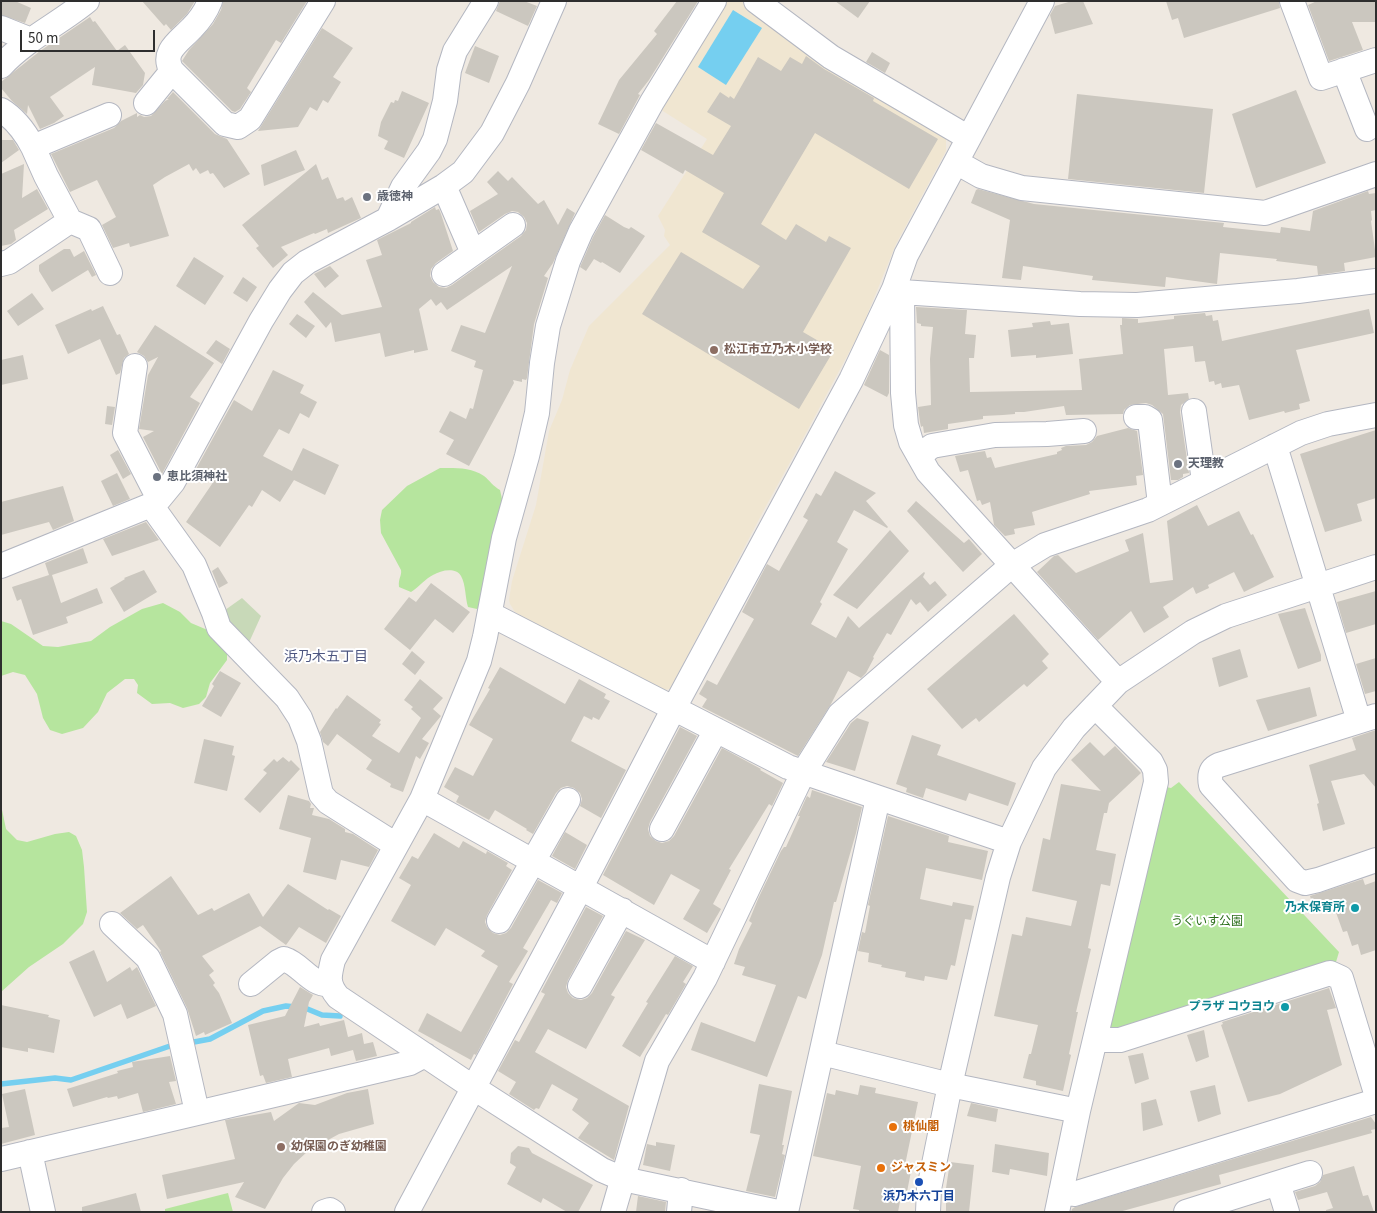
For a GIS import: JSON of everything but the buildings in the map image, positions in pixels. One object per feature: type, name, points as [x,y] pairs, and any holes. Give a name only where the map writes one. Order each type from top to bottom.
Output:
[{"type":"street","points":[[1,66],[15,52],[73,13],[87,1]]},
{"type":"street","points":[[210,1],[194,26],[172,48],[168,60],[172,71],[225,124],[238,127],[244,124],[255,111],[323,1]]},
{"type":"street","points":[[388,219],[403,187],[429,151],[435,139],[445,101],[449,70],[456,51],[486,1]]},
{"type":"street","points":[[1,566],[116,521],[155,502],[173,482],[261,321],[280,290],[293,274],[307,262],[388,219],[464,172],[492,133],[518,83],[554,1]]},
{"type":"street","points":[[714,1],[652,102],[581,232],[568,261],[548,326],[537,412],[504,538],[479,661],[422,800],[333,960],[330,970],[330,984],[338,997],[474,1088],[602,1170],[680,1201],[778,1212]]},
{"type":"street","points":[[756,1],[831,57],[969,138]]},
{"type":"street","points":[[407,1212],[898,291],[906,255],[1042,1]]},
{"type":"street","points":[[1292,1],[1321,78],[1376,60]]},
{"type":"street","points":[[1,28],[31,40]]},
{"type":"street","points":[[1344,70],[1367,129]]},
{"type":"street","points":[[146,104],[172,71]]},
{"type":"street","points":[[1,110],[10,115],[24,131],[70,222],[89,229],[110,274]]},
{"type":"street","points":[[33,146],[109,115]]},
{"type":"street","points":[[956,162],[980,176],[1022,188],[1265,213],[1376,174]]},
{"type":"street","points":[[444,186],[473,253]]},
{"type":"street","points":[[1,264],[9,262],[70,222]]},
{"type":"street","points":[[444,274],[513,225]]},
{"type":"street","points":[[898,291],[1080,304],[1137,305],[1298,291],[1376,281]]},
{"type":"street","points":[[898,291],[903,393],[906,425],[911,442],[928,472],[1118,682]]},
{"type":"street","points":[[135,366],[125,433],[155,502],[194,565],[219,628],[287,698],[300,718],[310,741],[321,794],[328,802],[396,845]]},
{"type":"street","points":[[1194,411],[1204,481]]},
{"type":"street","points":[[613,1212],[657,1061],[705,978],[803,773],[840,714],[1012,565],[1045,545],[1111,524],[1160,504],[1301,433],[1328,424],[1376,415]]},
{"type":"street","points":[[1136,417],[1145,417],[1150,420],[1160,504]]},
{"type":"street","points":[[919,456],[932,446],[995,435],[1084,431]]},
{"type":"street","points":[[1274,446],[1317,586],[1367,719],[1219,765],[1210,773],[1211,785],[1297,880],[1305,883],[1318,880],[1376,860]]},
{"type":"street","points":[[928,1212],[929,1189],[950,1085],[998,877],[1009,842],[1044,768],[1074,728],[1118,682],[1193,632],[1226,616],[1376,567]]},
{"type":"street","points":[[490,614],[788,767],[1009,842]]},
{"type":"street","points":[[1059,1202],[1094,1040],[1156,782],[1155,770],[1151,762],[1095,706]]},
{"type":"street","points":[[662,829],[716,730]]},
{"type":"street","points":[[786,1212],[878,798]]},
{"type":"street","points":[[422,800],[713,962]]},
{"type":"street","points":[[499,921],[568,800]]},
{"type":"street","points":[[580,986],[622,910]]},
{"type":"street","points":[[112,924],[148,958],[175,1014],[197,1112]]},
{"type":"street","points":[[252,984],[284,959],[293,963],[320,984],[330,984]]},
{"type":"street","points":[[1094,1040],[1120,1040],[1330,973],[1340,978],[1376,1093]]},
{"type":"street","points":[[822,1053],[950,1085],[1078,1112]]},
{"type":"street","points":[[1,1159],[410,1063],[425,1055]]},
{"type":"street","points":[[1059,1202],[1074,1194],[1376,1101]]},
{"type":"street","points":[[30,1152],[43,1212]]},
{"type":"street","points":[[1186,1212],[1310,1173]]},
{"type":"street","points":[[1278,1183],[1287,1212]]},
{"type":"street","points":[[324,1212],[330,1210],[333,1212]]},
{"type":"shaded area","name":"松江市立乃木小学校","points":[[723,1],[742,1],[799,41],[946,131],[946,151],[896,244],[861,330],[670,689],[659,691],[540,628],[515,612],[509,600],[512,581],[536,505],[549,431],[562,400],[570,370],[589,326],[670,245],[664,236],[665,230],[658,216],[707,139],[655,106]]},
{"type":"green space","points":[[440,468],[474,471],[484,476],[500,490],[502,499],[492,545],[483,605],[477,609],[468,607],[463,580],[456,571],[448,570],[436,573],[411,592],[399,587],[401,570],[381,533],[380,520],[382,510],[407,486]]},
{"type":"green space","points":[[242,598],[261,616],[246,649],[218,615]]},
{"type":"green space","points":[[163,603],[180,612],[191,623],[217,634],[227,647],[227,660],[210,683],[206,697],[199,704],[183,708],[170,703],[152,704],[137,693],[138,685],[134,679],[125,679],[107,693],[98,712],[83,728],[62,734],[50,730],[43,718],[37,694],[25,675],[13,672],[1,676],[1,621],[11,624],[43,646],[58,647],[91,641],[110,627],[142,609]]},
{"type":"green space","name":"うぐいす公園","points":[[1179,782],[1339,952],[1336,962],[1114,1031],[1106,1027],[1161,786],[1171,788]]},
{"type":"green space","points":[[1,805],[6,829],[17,840],[27,842],[69,832],[76,836],[82,850],[87,912],[83,924],[63,944],[29,967],[1,992]]},
{"type":"green space","points":[[228,1193],[233,1212],[165,1212],[165,1209]]},
{"type":"water","points":[[733,10],[762,28],[726,85],[698,67]]},
{"type":"waterway","points":[[194,1042],[210,1039],[263,1011],[286,1006],[305,1008],[322,1015],[340,1016]]},
{"type":"waterway","points":[[1,1084],[55,1078],[71,1080],[170,1046]]},
{"type":"place","name":"歳徳神","points":[[367,197]]},
{"type":"place","name":"松江市立乃木小学校","points":[[714,350]]},
{"type":"place","name":"天理教","points":[[1178,464]]},
{"type":"place","name":"恵比須神社","points":[[157,477]]},
{"type":"place","name":"乃木保育所","points":[[1355,908]]},
{"type":"place","name":"プラザ コウヨウ","points":[[1285,1007]]},
{"type":"place","name":"桃仙閣","points":[[893,1127]]},
{"type":"place","name":"幼保園のぎ幼稚園","points":[[281,1147]]},
{"type":"place","name":"ジャスミン","points":[[881,1168]]},
{"type":"place","name":"浜乃木六丁目","points":[[919,1182]]},
{"type":"district","name":"浜乃木五丁目","points":[[326,658]]}]
